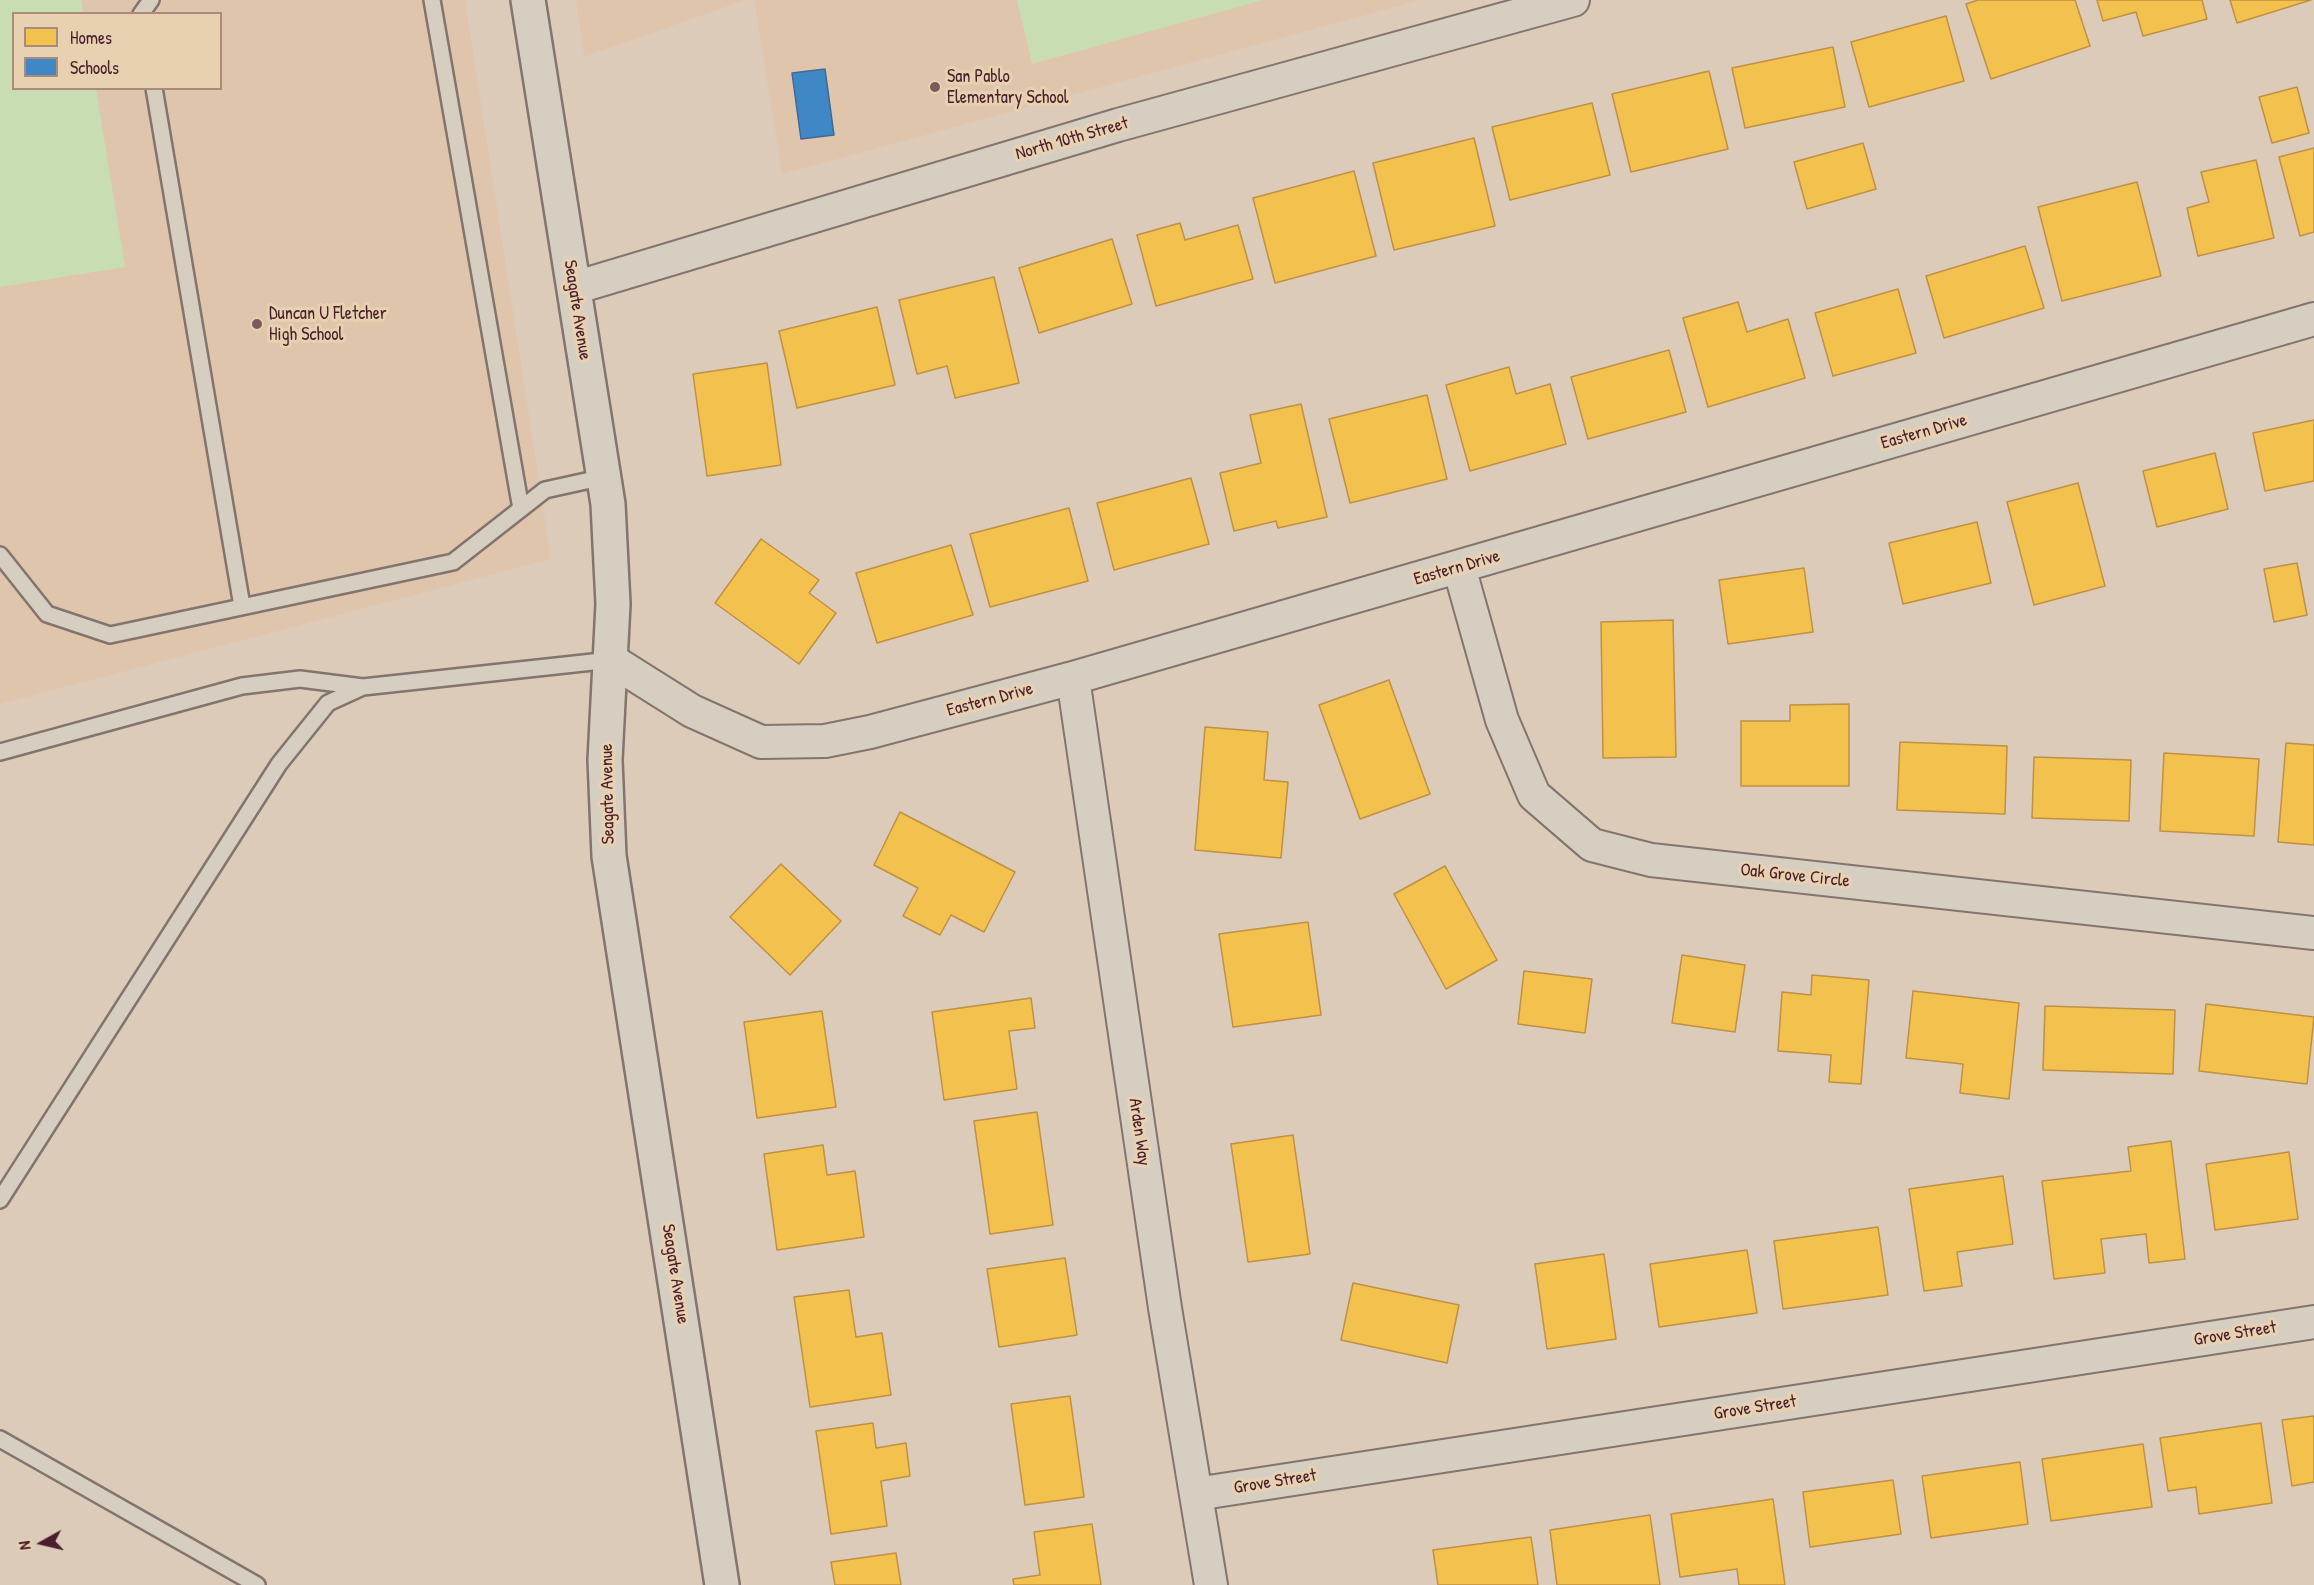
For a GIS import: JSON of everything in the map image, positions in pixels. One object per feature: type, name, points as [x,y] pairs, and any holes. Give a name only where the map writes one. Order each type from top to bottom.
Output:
[{"type":"street","name":"Seagate Avenue","points":[[528,0],[608,504],[613,604],[605,760],[609,855],[722,1585]]},
{"type":"street","name":"North 10th Street","points":[[574,288],[1118,125],[1573,0]]},
{"type":"street","name":"Eastern Drive","points":[[610,660],[692,711],[761,742],[825,741],[859,735],[1073,678],[2314,320]]},
{"type":"street","name":"Oak Grove Circle","points":[[1459,567],[1502,720],[1534,795],[1592,845],[1651,860],[2314,933]]},
{"type":"street","name":"Arden Way","points":[[1073,678],[1165,1308],[1211,1585]]},
{"type":"street","name":"Grove Street","points":[[1196,1494],[2314,1322]]},
{"type":"lane","points":[[432,0],[521,509]]},
{"type":"lane","points":[[154,90],[242,606]]},
{"type":"lane","points":[[0,555],[47,614],[110,635],[453,562],[544,490],[604,477]]},
{"type":"lane","points":[[0,752],[242,686],[300,679],[363,687],[610,660]]},
{"type":"lane","points":[[0,1200],[279,764],[328,703],[363,687]]},
{"type":"lane","points":[[0,1439],[257,1585]]},
{"type":"shaded area","name":"Duncan U Fletcher High School","points":[[0,0],[465,0],[551,559],[0,704]]},
{"type":"shaded area","points":[[576,0],[745,0],[584,57]]},
{"type":"shaded area","name":"San Pablo Elementary School","points":[[754,0],[1420,0],[782,174]]},
{"type":"green space","points":[[0,0],[81,0],[83,12],[12,12],[12,90],[96,90],[125,267],[0,287]]},
{"type":"green space","points":[[1017,0],[1263,0],[1032,64]]},
{"type":"building: Homes","points":[[1978,0],[2075,0],[2090,46],[1991,79],[1966,4]]},
{"type":"building: Homes","points":[[2097,0],[2202,0],[2207,19],[2143,36],[2136,12],[2103,21]]},
{"type":"building: Homes","points":[[2230,0],[2311,0],[2237,23]]},
{"type":"building: Homes","points":[[1946,16],[1964,81],[1869,107],[1851,42]]},
{"type":"building: Homes","points":[[1833,47],[1845,107],[1745,128],[1732,68]]},
{"type":"building: Homes","points":[[1709,71],[1728,149],[1631,172],[1612,94]]},
{"type":"building: Homes","points":[[2297,87],[2309,133],[2272,143],[2259,97]]},
{"type":"building: Homes","points":[[1592,103],[1610,175],[1510,200],[1492,127]]},
{"type":"building: Homes","points":[[1474,138],[1495,226],[1394,250],[1373,163]]},
{"type":"building: Homes","points":[[1863,143],[1876,189],[1807,209],[1794,162]]},
{"type":"building: Homes","points":[[2314,148],[2314,232],[2300,236],[2279,157]]},
{"type":"building: Homes","points":[[2256,160],[2274,238],[2198,256],[2187,208],[2209,202],[2201,172]]},
{"type":"building: Homes","points":[[1354,171],[1376,256],[1275,283],[1253,198]]},
{"type":"building: Homes","points":[[2137,182],[2161,276],[2062,301],[2038,207]]},
{"type":"building: Homes","points":[[1180,223],[1185,240],[1238,225],[1253,279],[1156,306],[1137,235]]},
{"type":"building: Homes","points":[[1112,239],[1132,304],[1039,333],[1019,268]]},
{"type":"building: Homes","points":[[2025,246],[2044,308],[1944,338],[1926,276]]},
{"type":"building: Homes","points":[[994,277],[1019,383],[955,398],[947,366],[917,374],[899,300]]},
{"type":"building: Homes","points":[[1898,289],[1916,353],[1833,376],[1815,313]]},
{"type":"building: Homes","points":[[1738,302],[1747,332],[1788,319],[1805,378],[1708,407],[1683,318]]},
{"type":"building: Homes","points":[[877,307],[895,385],[797,408],[779,331]]},
{"type":"building: Homes","points":[[1669,350],[1686,412],[1588,439],[1571,377]]},
{"type":"building: Homes","points":[[767,363],[781,465],[707,476],[693,374]]},
{"type":"building: Homes","points":[[1509,367],[1516,394],[1550,384],[1566,444],[1470,471],[1446,385]]},
{"type":"building: Homes","points":[[1427,395],[1447,479],[1350,503],[1329,419]]},
{"type":"building: Homes","points":[[1301,404],[1327,517],[1278,528],[1276,521],[1234,531],[1220,473],[1261,463],[1250,415]]},
{"type":"building: Homes","points":[[2314,420],[2314,481],[2265,491],[2253,433]]},
{"type":"building: Homes","points":[[2215,453],[2228,509],[2157,527],[2143,471]]},
{"type":"building: Homes","points":[[1191,478],[1209,544],[1114,570],[1097,503]]},
{"type":"building: Homes","points":[[2078,483],[2105,586],[2034,605],[2007,502]]},
{"type":"building: Homes","points":[[1069,508],[1088,581],[990,607],[970,534]]},
{"type":"building: Homes","points":[[1977,522],[1991,583],[1903,604],[1889,543]]},
{"type":"building: Homes","points":[[761,539],[819,580],[809,593],[836,613],[799,664],[715,603]]},
{"type":"building: Homes","points":[[951,545],[973,615],[877,643],[856,573]]},
{"type":"building: Homes","points":[[2297,563],[2307,615],[2274,622],[2264,569]]},
{"type":"building: Homes","points":[[1804,568],[1813,632],[1728,644],[1719,580]]},
{"type":"building: Homes","points":[[1673,620],[1676,757],[1603,758],[1601,622]]},
{"type":"building: Homes","points":[[1389,680],[1430,794],[1360,819],[1319,705]]},
{"type":"building: Homes","points":[[1849,704],[1849,786],[1741,786],[1741,721],[1790,721],[1790,705]]},
{"type":"building: Homes","points":[[1205,727],[1268,732],[1264,780],[1288,782],[1281,858],[1195,850]]},
{"type":"building: Homes","points":[[1900,742],[2007,746],[2005,814],[1897,810]]},
{"type":"building: Homes","points":[[2286,743],[2314,745],[2314,845],[2278,842]]},
{"type":"building: Homes","points":[[2164,753],[2259,759],[2254,836],[2160,831]]},
{"type":"building: Homes","points":[[2034,757],[2131,760],[2129,821],[2032,818]]},
{"type":"building: Homes","points":[[900,812],[1015,872],[984,932],[951,915],[940,935],[903,916],[918,888],[874,865]]},
{"type":"building: Homes","points":[[781,864],[841,921],[790,975],[730,917]]},
{"type":"building: Homes","points":[[1445,866],[1497,960],[1446,989],[1394,894]]},
{"type":"building: Homes","points":[[1308,922],[1321,1015],[1233,1027],[1219,934]]},
{"type":"building: Homes","points":[[1682,955],[1745,965],[1735,1032],[1672,1023]]},
{"type":"building: Homes","points":[[1524,971],[1592,979],[1585,1033],[1518,1024]]},
{"type":"building: Homes","points":[[1812,975],[1869,980],[1861,1084],[1829,1082],[1831,1055],[1778,1051],[1782,992],[1811,995]]},
{"type":"building: Homes","points":[[1913,991],[2019,1003],[2009,1099],[1960,1093],[1963,1064],[1906,1058]]},
{"type":"building: Homes","points":[[1031,998],[1035,1028],[1009,1031],[1017,1089],[944,1100],[932,1012]]},
{"type":"building: Homes","points":[[2206,1004],[2314,1017],[2307,1084],[2199,1071]]},
{"type":"building: Homes","points":[[2045,1006],[2175,1010],[2173,1074],[2043,1070]]},
{"type":"building: Homes","points":[[822,1011],[836,1107],[757,1118],[744,1022]]},
{"type":"building: Homes","points":[[1037,1112],[1053,1225],[990,1234],[974,1121]]},
{"type":"building: Homes","points":[[1293,1135],[1310,1254],[1248,1262],[1231,1144]]},
{"type":"building: Homes","points":[[2171,1141],[2185,1259],[2149,1263],[2146,1234],[2101,1239],[2105,1273],[2054,1279],[2042,1181],[2131,1171],[2128,1147]]},
{"type":"building: Homes","points":[[823,1145],[827,1175],[855,1171],[864,1237],[777,1250],[764,1154]]},
{"type":"building: Homes","points":[[2289,1152],[2298,1219],[2215,1230],[2206,1164]]},
{"type":"building: Homes","points":[[2003,1176],[2013,1244],[1957,1252],[1962,1286],[1924,1291],[1909,1189]]},
{"type":"building: Homes","points":[[1878,1227],[1888,1295],[1783,1309],[1774,1241]]},
{"type":"building: Homes","points":[[1747,1250],[1757,1313],[1659,1327],[1650,1264]]},
{"type":"building: Homes","points":[[1604,1254],[1616,1339],[1547,1349],[1535,1264]]},
{"type":"building: Homes","points":[[1065,1258],[1077,1335],[999,1347],[987,1269]]},
{"type":"building: Homes","points":[[1353,1283],[1459,1305],[1447,1363],[1341,1340]]},
{"type":"building: Homes","points":[[849,1290],[856,1337],[882,1333],[891,1395],[810,1407],[794,1297]]},
{"type":"building: Homes","points":[[1070,1396],[1084,1497],[1025,1505],[1011,1404]]},
{"type":"building: Homes","points":[[2314,1416],[2314,1482],[2292,1486],[2282,1420]]},
{"type":"building: Homes","points":[[873,1423],[876,1448],[906,1443],[910,1476],[881,1481],[887,1526],[831,1534],[816,1431]]},
{"type":"building: Homes","points":[[2261,1423],[2272,1503],[2199,1514],[2196,1487],[2168,1491],[2160,1438]]},
{"type":"building: Homes","points":[[2143,1444],[2152,1507],[2051,1521],[2042,1459]]},
{"type":"building: Homes","points":[[2020,1462],[2028,1524],[1931,1538],[1922,1476]]},
{"type":"building: Homes","points":[[1893,1480],[1901,1534],[1810,1547],[1803,1492]]},
{"type":"building: Homes","points":[[1773,1499],[1785,1585],[1739,1585],[1737,1569],[1680,1577],[1671,1514]]},
{"type":"building: Homes","points":[[1650,1515],[1660,1585],[1557,1585],[1550,1530]]},
{"type":"building: Homes","points":[[1092,1524],[1101,1585],[1014,1585],[1013,1579],[1040,1575],[1034,1532]]},
{"type":"building: Homes","points":[[1531,1537],[1538,1585],[1438,1585],[1433,1550]]},
{"type":"building: Homes","points":[[896,1553],[901,1585],[835,1585],[831,1562]]},
{"type":"building: Schools","points":[[825,69],[834,135],[801,139],[792,73]]},
{"type":"place","name":"San Pablo Elementary School","points":[[935,87]]},
{"type":"place","name":"Duncan U Fletcher High School","points":[[257,324]]}]
